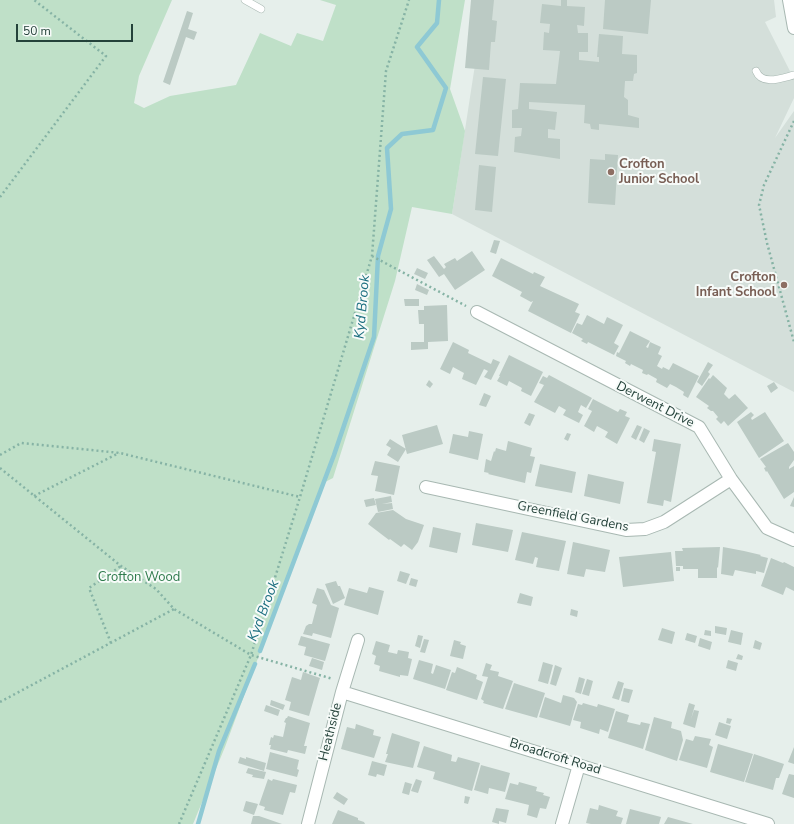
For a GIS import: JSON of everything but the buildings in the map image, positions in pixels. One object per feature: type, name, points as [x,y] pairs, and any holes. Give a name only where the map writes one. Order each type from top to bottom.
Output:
[{"type":"street","points":[[789,0],[794,28]]},
{"type":"street","name":"Derwent Drive","points":[[477,312],[699,427],[731,479],[767,528],[794,540]]},
{"type":"street","name":"Greenfield Gardens","points":[[426,487],[626,530],[645,529],[664,522],[731,479]]},
{"type":"street","name":"Heathside","points":[[308,824],[343,687],[358,640]]},
{"type":"street","name":"Broadcroft Road","points":[[343,687],[579,765],[768,824]]},
{"type":"street","points":[[562,824],[579,765]]},
{"type":"lane","points":[[245,0],[261,9]]},
{"type":"lane","points":[[756,71],[758,76],[762,79],[770,80],[794,75]]},
{"type":"path","points":[[0,197],[106,56],[34,0]]},
{"type":"path","points":[[179,824],[251,654],[300,497],[372,256],[386,71],[409,0]]},
{"type":"path","points":[[794,121],[764,185],[759,205],[767,243],[794,342]]},
{"type":"path","points":[[372,256],[477,312]]},
{"type":"path","points":[[0,455],[21,443],[120,453],[300,497]]},
{"type":"path","points":[[34,496],[120,453]]},
{"type":"path","points":[[0,468],[121,566],[156,589],[174,609],[251,654],[343,687]]},
{"type":"path","points":[[111,643],[89,588],[121,566]]},
{"type":"path","points":[[0,702],[174,609]]},
{"type":"shaded area","name":"Crofton Junior School","points":[[485,0],[774,0],[776,17],[765,22],[794,79],[794,98],[775,138],[794,111],[794,392],[452,214]]},
{"type":"green space","name":"Crofton Wood","points":[[0,0],[172,0],[139,76],[134,103],[144,108],[170,96],[236,85],[260,33],[291,46],[297,33],[323,41],[336,5],[320,0],[465,0],[450,89],[465,131],[452,214],[412,207],[395,281],[333,478],[323,483],[225,747],[193,824],[0,824]]},
{"type":"waterway","name":"Kyd Brook","points":[[260,651],[334,455],[374,337],[378,256],[391,209],[387,148],[402,134],[433,130],[446,88],[417,47],[437,23],[439,0]]},
{"type":"waterway","name":"Kyd Brook","points":[[198,824],[219,751],[255,664]]},
{"type":"place","name":"Crofton Junior School","points":[[611,172]]},
{"type":"place","name":"Crofton Infant School","points":[[784,285]]}]
